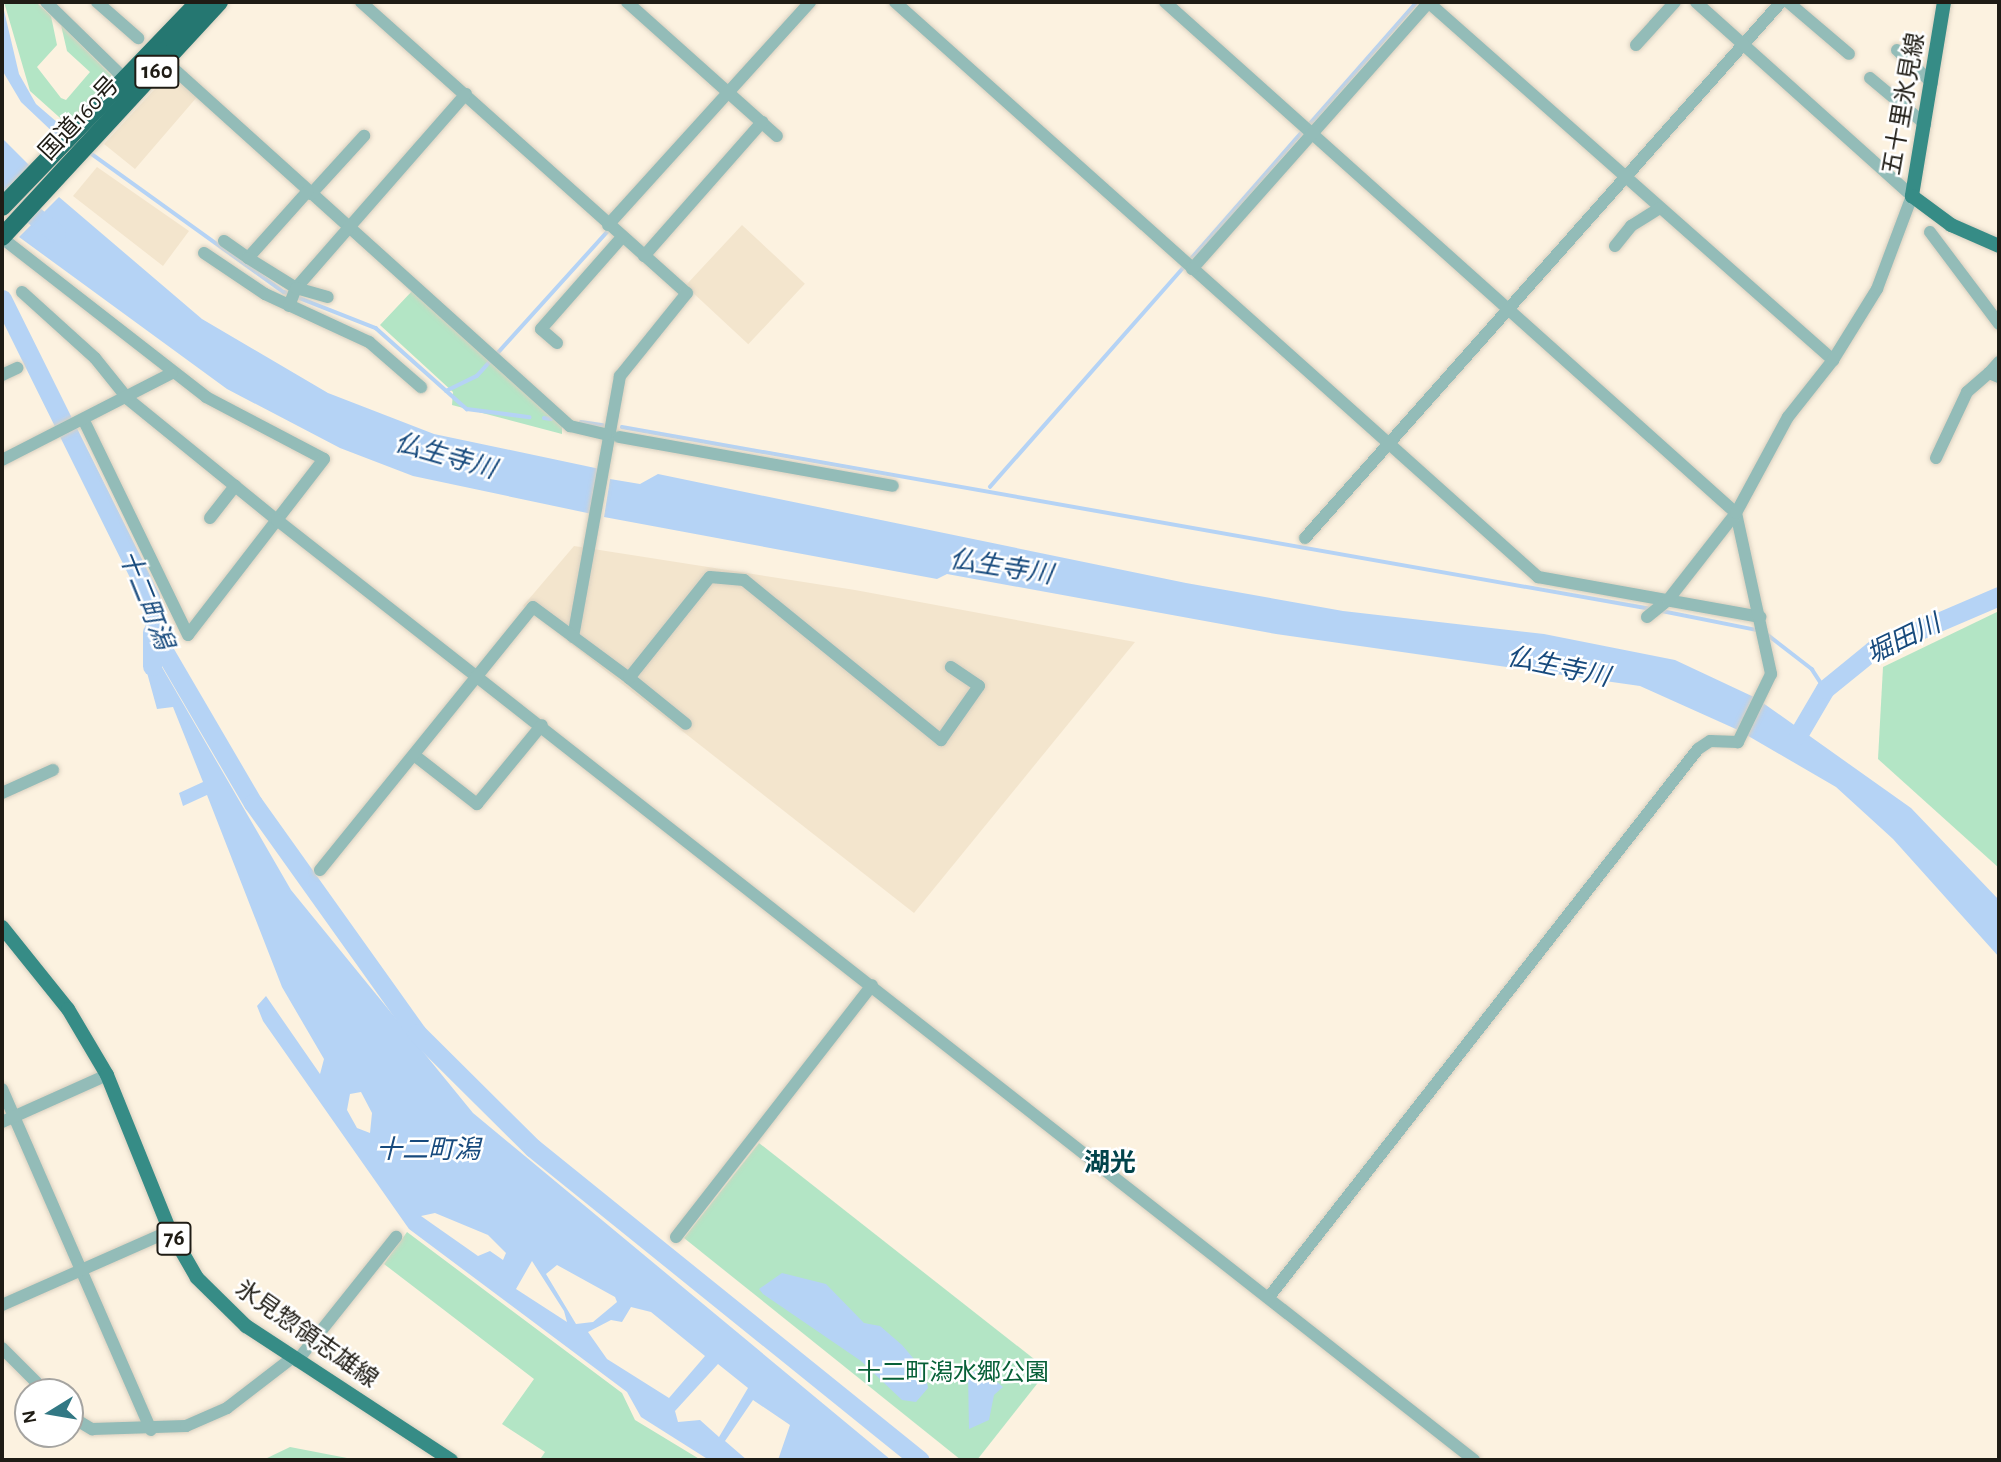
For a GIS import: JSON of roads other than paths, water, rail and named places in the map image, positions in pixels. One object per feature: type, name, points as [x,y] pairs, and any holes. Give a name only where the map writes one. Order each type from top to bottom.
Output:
[{"type":"highway","name":"国道160号","points":[[2,207],[89,134],[127,81],[199,2]]},
{"type":"highway","name":"国道160号","points":[[2,237],[89,134],[219,2]]},
{"type":"main road","name":"五十里氷見線","points":[[1944,2],[1912,196],[1951,225],[1999,246]]},
{"type":"main road","name":"氷見惣領志雄線","points":[[2,927],[68,1009],[107,1074],[170,1231],[220,1304],[295,1360],[451,1460]]},
{"type":"street","points":[[47,2],[127,81]]},
{"type":"street","points":[[97,2],[138,38]]},
{"type":"street","points":[[361,2],[687,293],[620,376],[595,530],[573,637]]},
{"type":"street","points":[[627,2],[777,136]]},
{"type":"street","points":[[608,225],[727,89],[810,2]]},
{"type":"street","points":[[895,2],[1538,577],[1760,617]]},
{"type":"street","points":[[1165,2],[1736,513],[1772,674],[1764,696],[1738,741],[1710,741],[1698,749],[1269,1297]]},
{"type":"street","points":[[1192,269],[1428,2],[1833,360]]},
{"type":"street","points":[[1636,45],[1675,2]]},
{"type":"street","points":[[1647,617],[1668,600],[1736,513],[1788,417],[1833,360],[1877,289],[1912,196],[1696,2]]},
{"type":"street","points":[[1305,538],[1781,2]]},
{"type":"street","points":[[1788,2],[1849,54]]},
{"type":"street","points":[[1897,50],[1932,83]]},
{"type":"street","points":[[174,70],[570,426],[612,436],[893,486]]},
{"type":"street","points":[[1870,78],[1925,124]]},
{"type":"street","points":[[289,306],[296,288],[466,94]]},
{"type":"street","points":[[644,256],[762,122]]},
{"type":"street","points":[[248,258],[364,136]]},
{"type":"street","points":[[1615,246],[1631,226],[1660,208]]},
{"type":"street","points":[[1930,232],[1999,324]]},
{"type":"street","points":[[2,237],[172,373],[324,459],[188,635],[84,421]]},
{"type":"street","points":[[557,343],[541,329],[622,237]]},
{"type":"street","points":[[224,241],[296,288],[328,297]]},
{"type":"street","points":[[204,253],[289,306],[369,342],[421,387]]},
{"type":"street","points":[[22,292],[95,358],[128,399],[277,520],[479,675],[1474,1460]]},
{"type":"street","points":[[1936,458],[1967,392],[1994,375],[1999,362]]},
{"type":"street","points":[[2,375],[16,368]]},
{"type":"street","points":[[2,460],[41,438],[128,399],[172,373]]},
{"type":"street","points":[[210,518],[235,486]]},
{"type":"street","points":[[628,678],[710,577],[744,580],[941,740],[979,686],[951,667]]},
{"type":"street","points":[[320,870],[533,607],[686,724]]},
{"type":"street","points":[[414,755],[477,804],[542,725]]},
{"type":"street","points":[[2,793],[53,770]]},
{"type":"street","points":[[676,1237],[872,985]]},
{"type":"street","points":[[8,1119],[107,1074]]},
{"type":"street","points":[[2,1090],[8,1119],[151,1430]]},
{"type":"street","points":[[2,1305],[170,1231]]},
{"type":"street","points":[[84,1424],[92,1429],[151,1430],[186,1426],[227,1408],[295,1360],[396,1237]]},
{"type":"street","points":[[2,1348],[32,1378]]},
{"type":"water","points":[[2,2],[19,74],[36,104],[65,129],[58,137],[21,102],[2,70]]},
{"type":"water","points":[[2,138],[31,167],[2,196]]},
{"type":"water","points":[[59,197],[202,319],[328,393],[434,434],[600,469],[592,514],[413,476],[340,448],[227,389],[19,237]]},
{"type":"water","points":[[658,474],[1186,583],[1343,611],[1544,634],[1675,660],[1756,698],[1911,808],[1999,900],[1999,957],[1893,839],[1836,787],[1738,730],[1640,686],[1276,634],[947,574],[937,579],[604,517],[610,479],[640,484]]},
{"type":"water","name":"十二町潟","points":[[159,662],[291,890],[473,1113],[891,1460],[778,1460],[790,1425],[753,1400],[725,1441],[747,1460],[709,1460],[641,1417],[627,1392],[409,1229],[263,1021],[257,1006],[266,996],[320,1074],[324,1059],[282,987],[207,795],[183,806],[179,793],[203,782],[173,707],[157,709],[146,669]],"holes":[[[361,1092],[372,1113],[370,1133],[357,1128],[347,1110],[350,1094]],[[435,1213],[488,1235],[506,1253],[503,1260],[490,1251],[478,1256],[421,1216]],[[532,1261],[564,1311],[567,1322],[516,1289]],[[557,1265],[615,1297],[617,1302],[593,1322],[576,1324],[546,1274]],[[631,1307],[651,1312],[705,1356],[669,1398],[607,1359],[588,1332],[611,1320],[622,1322]],[[718,1364],[748,1388],[719,1437],[700,1420],[678,1422],[675,1411]]]},
{"type":"water","points":[[782,1273],[826,1284],[864,1323],[880,1326],[902,1345],[925,1372],[928,1388],[916,1402],[902,1400],[861,1361],[763,1294],[759,1289]]},
{"type":"water","points":[[983,1370],[1003,1387],[994,1395],[989,1420],[969,1429],[968,1373]]},
{"type":"waterway","points":[[1308,126],[1417,2]]},
{"type":"waterway","points":[[1190,260],[1303,131]]},
{"type":"waterway","points":[[89,152],[284,292],[376,328],[467,409],[529,417]]},
{"type":"waterway","name":"仏生寺川","points":[[2,190],[56,233]]},
{"type":"waterway","points":[[446,391],[477,376],[609,230]]},
{"type":"waterway","points":[[990,487],[1185,266]]},
{"type":"waterway","name":"十二町潟","points":[[2,299],[150,597],[157,639],[253,803],[417,1033],[533,1148],[920,1460]]},
{"type":"waterway","points":[[544,418],[551,419]]},
{"type":"waterway","points":[[581,422],[603,425]]},
{"type":"waterway","points":[[622,427],[1651,609]]},
{"type":"waterway","name":"堀田川","points":[[1798,735],[1825,689],[1873,650],[1999,596]]},
{"type":"waterway","points":[[1662,611],[1757,630]]},
{"type":"waterway","points":[[152,632],[152,666]]},
{"type":"waterway","points":[[1764,632],[1812,669],[1825,689]]},
{"type":"district","name":"湖光","points":[[1110,1164]]},
{"type":"park label","name":"十二町潟水郷公園","points":[[953,1374]]}]
